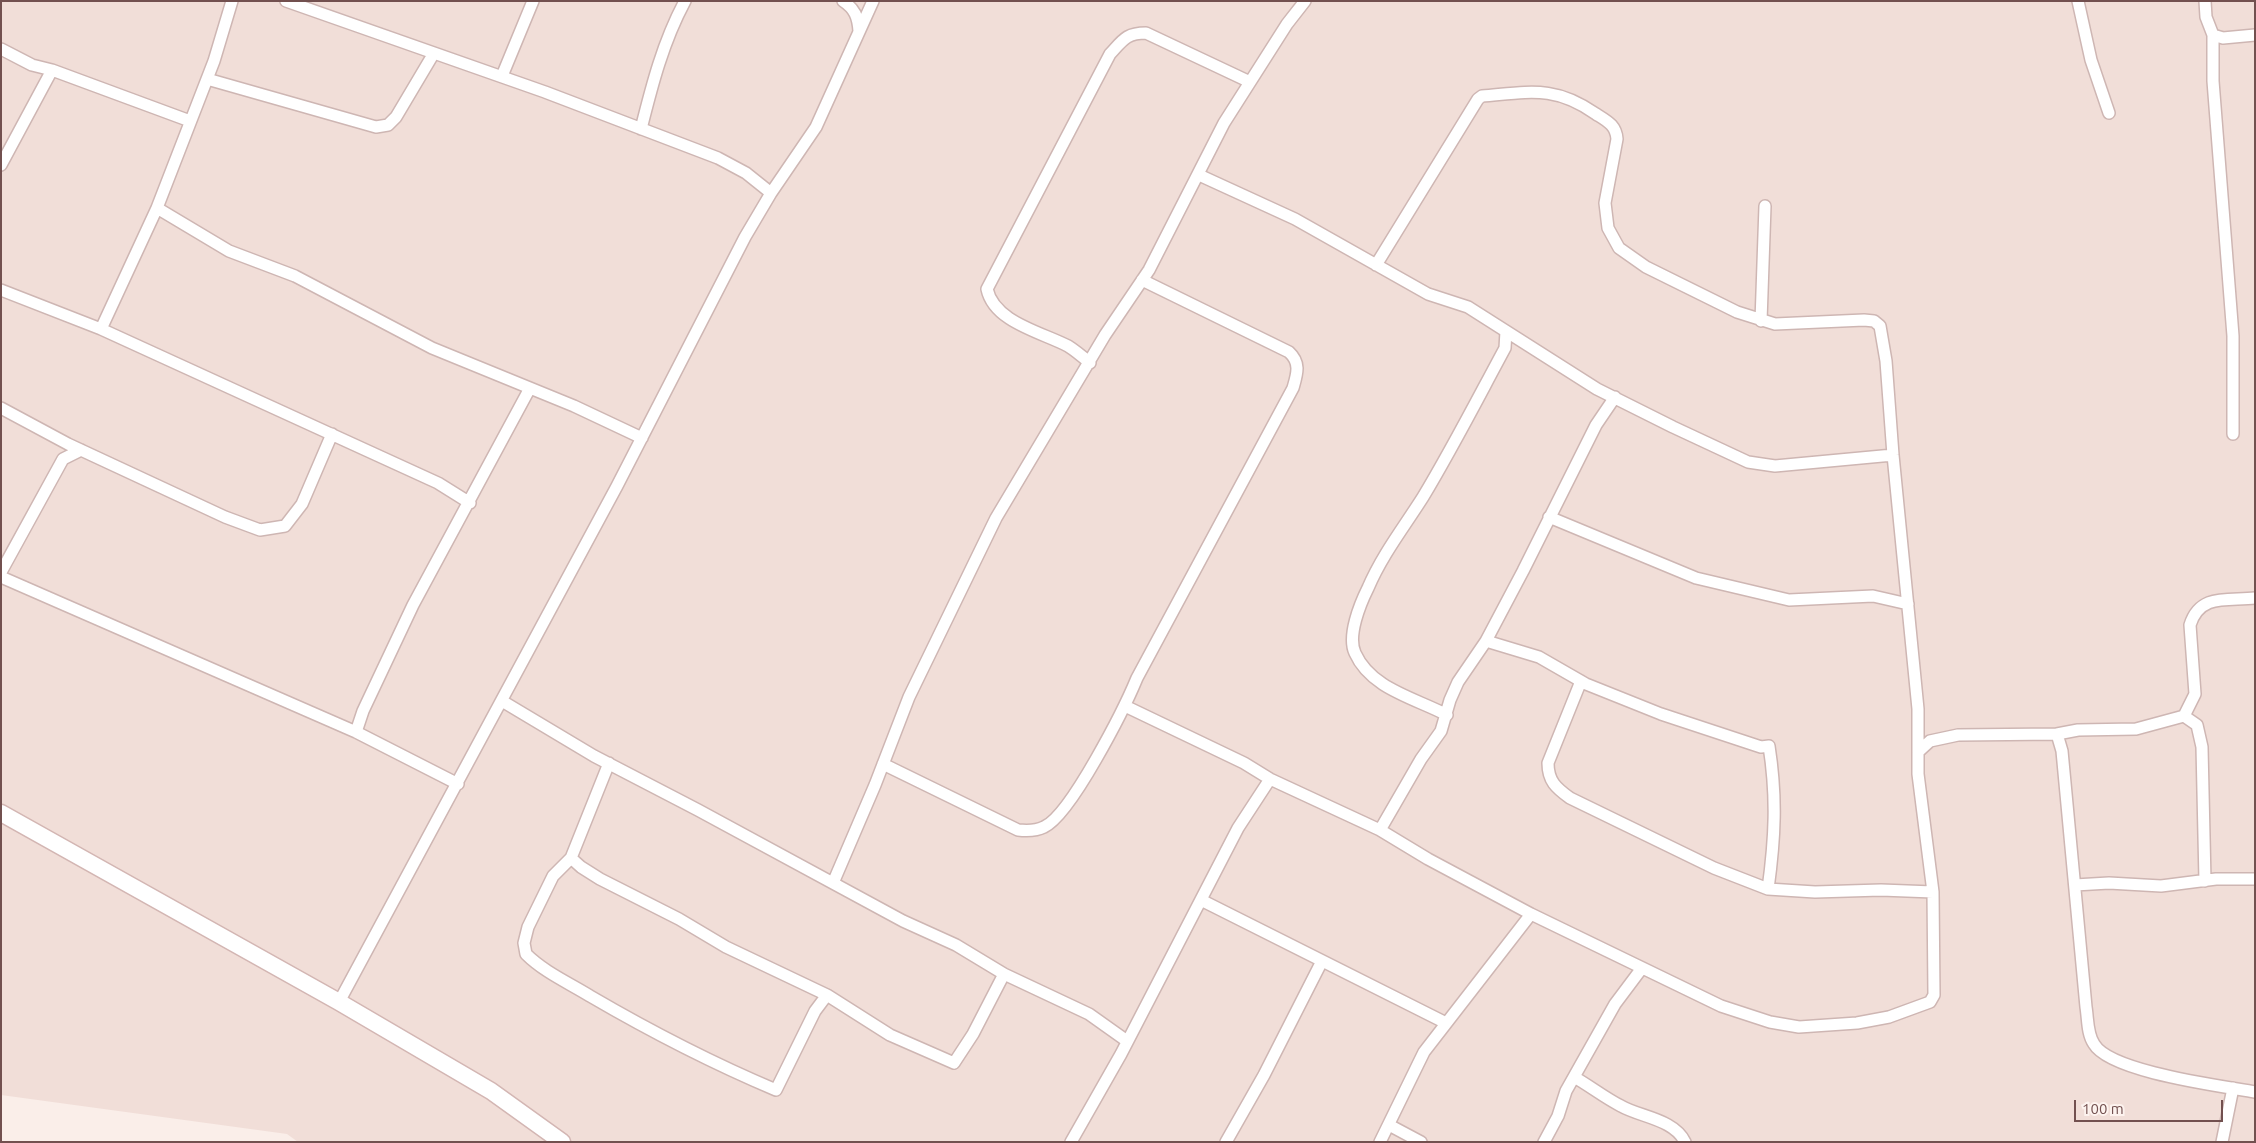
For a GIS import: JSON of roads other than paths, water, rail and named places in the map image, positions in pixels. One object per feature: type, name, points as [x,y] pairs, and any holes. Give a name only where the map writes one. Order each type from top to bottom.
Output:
[{"type":"main road","points":[[1,813],[339,1002],[491,1091],[562,1142]]},
{"type":"street","points":[[101,328],[156,208],[207,79],[232,1]]},
{"type":"street","points":[[286,1],[502,76],[718,158],[746,173],[771,193]]},
{"type":"street","points":[[502,76],[533,1]]},
{"type":"street","points":[[641,129],[655,73],[685,1]]},
{"type":"street","points":[[843,1],[853,8],[856,14],[859,36]]},
{"type":"street","points":[[339,1002],[458,784],[642,438],[746,237],[771,193],[816,127],[859,36],[873,1]]},
{"type":"street","points":[[832,883],[883,764],[909,697],[970,568],[1006,501],[1142,280],[1199,175],[1224,123],[1287,24],[1305,1]]},
{"type":"street","points":[[2078,1],[2091,60],[2109,113]]},
{"type":"street","points":[[2205,1],[2208,28],[2213,35],[2213,81],[2232,336],[2233,434]]},
{"type":"street","points":[[1090,363],[1070,347],[1011,320],[994,306],[987,289],[1110,54],[1132,33],[1146,33],[1250,82]]},
{"type":"street","points":[[2213,35],[2223,38],[2255,35]]},
{"type":"street","points":[[1,49],[32,65],[52,70],[190,121]]},
{"type":"street","points":[[207,79],[376,127],[388,125],[396,117],[434,53]]},
{"type":"street","points":[[1,165],[52,70]]},
{"type":"street","points":[[1125,706],[1244,763],[1270,779],[1380,830],[1428,859],[1531,914],[1721,1006],[1770,1022],[1799,1027],[1857,1023],[1889,1017],[1930,1002],[1934,995],[1933,892],[1918,774],[1918,709],[1893,454],[1886,361],[1880,326],[1874,321],[1864,320],[1775,324],[1761,321],[1646,267],[1619,248],[1608,228],[1605,203],[1617,139],[1616,131],[1610,122],[1582,103],[1565,95],[1543,91],[1482,96],[1478,99],[1376,265]]},
{"type":"street","points":[[1199,175],[1295,219],[1428,294],[1468,307],[1615,397],[1673,427],[1760,465],[1775,466],[1893,454]]},
{"type":"street","points":[[1761,321],[1765,206]]},
{"type":"street","points":[[156,208],[229,251],[295,276],[432,348],[530,388],[642,438]]},
{"type":"street","points":[[883,764],[1018,830],[1030,831],[1045,827],[1061,814],[1125,706],[1137,678],[1293,388],[1298,369],[1296,359],[1289,352],[1142,280]]},
{"type":"street","points":[[1,290],[101,328],[438,483],[470,503]]},
{"type":"street","points":[[1447,715],[1380,682],[1362,665],[1354,652],[1353,632],[1368,588],[1385,556],[1423,496],[1502,355],[1505,348],[1506,331]]},
{"type":"street","points":[[356,732],[363,711],[413,605],[470,503],[530,388]]},
{"type":"street","points":[[1380,830],[1421,759],[1441,731],[1450,700],[1458,682],[1486,641],[1596,425],[1615,397]]},
{"type":"street","points":[[1,408],[81,450],[225,517],[260,530],[285,526],[302,504],[332,434]]},
{"type":"street","points":[[59,439],[63,459]]},
{"type":"street","points":[[1,572],[63,459],[81,450]]},
{"type":"street","points":[[1549,517],[1696,578],[1789,600],[1873,596],[1908,604]]},
{"type":"street","points":[[1,576],[356,732],[458,784]]},
{"type":"street","points":[[2184,716],[2195,694],[2190,634],[2194,614],[2204,604],[2211,601],[2255,598]]},
{"type":"street","points":[[1486,641],[1539,657],[1581,681],[1661,714],[1760,747],[1769,746],[1775,793],[1775,841],[1768,889]]},
{"type":"street","points":[[1581,681],[1548,763],[1548,774],[1554,786],[1570,798],[1665,845],[1742,880],[1768,889],[1815,892],[1880,890],[1933,892]]},
{"type":"street","points":[[502,701],[608,763],[832,883],[904,921],[956,945],[1004,974],[1089,1014],[1127,1040]]},
{"type":"street","points":[[1918,752],[1930,741],[1958,735],[2057,734],[2085,730],[2114,731],[2136,729],[2184,716],[2198,725],[2202,747],[2205,881]]},
{"type":"street","points":[[2057,734],[2062,751],[2086,1007],[2090,1034],[2094,1045],[2105,1056],[2156,1074],[2255,1092]]},
{"type":"street","points":[[608,763],[571,858],[553,876],[537,908],[525,938],[526,954],[559,978],[643,1025],[712,1061],[776,1090],[815,1011],[827,995]]},
{"type":"street","points":[[1071,1142],[1127,1040],[1238,828],[1270,779]]},
{"type":"street","points":[[571,858],[600,879],[726,947],[827,995],[890,1035],[954,1063],[973,1034],[1004,974]]},
{"type":"street","points":[[2075,885],[2161,886],[2205,881],[2255,879]]},
{"type":"street","points":[[1201,900],[1446,1023]]},
{"type":"street","points":[[1380,1142],[1424,1052],[1531,914]]},
{"type":"street","points":[[1226,1142],[1264,1075],[1322,961]]},
{"type":"street","points":[[1544,1142],[1558,1116],[1566,1091],[1614,1004],[1642,968]]},
{"type":"street","points":[[1574,1077],[1622,1107],[1659,1121],[1678,1133],[1685,1142]]},
{"type":"street","points":[[2222,1142],[2233,1088]]},
{"type":"street","points":[[1389,1125],[1421,1142]]}]
